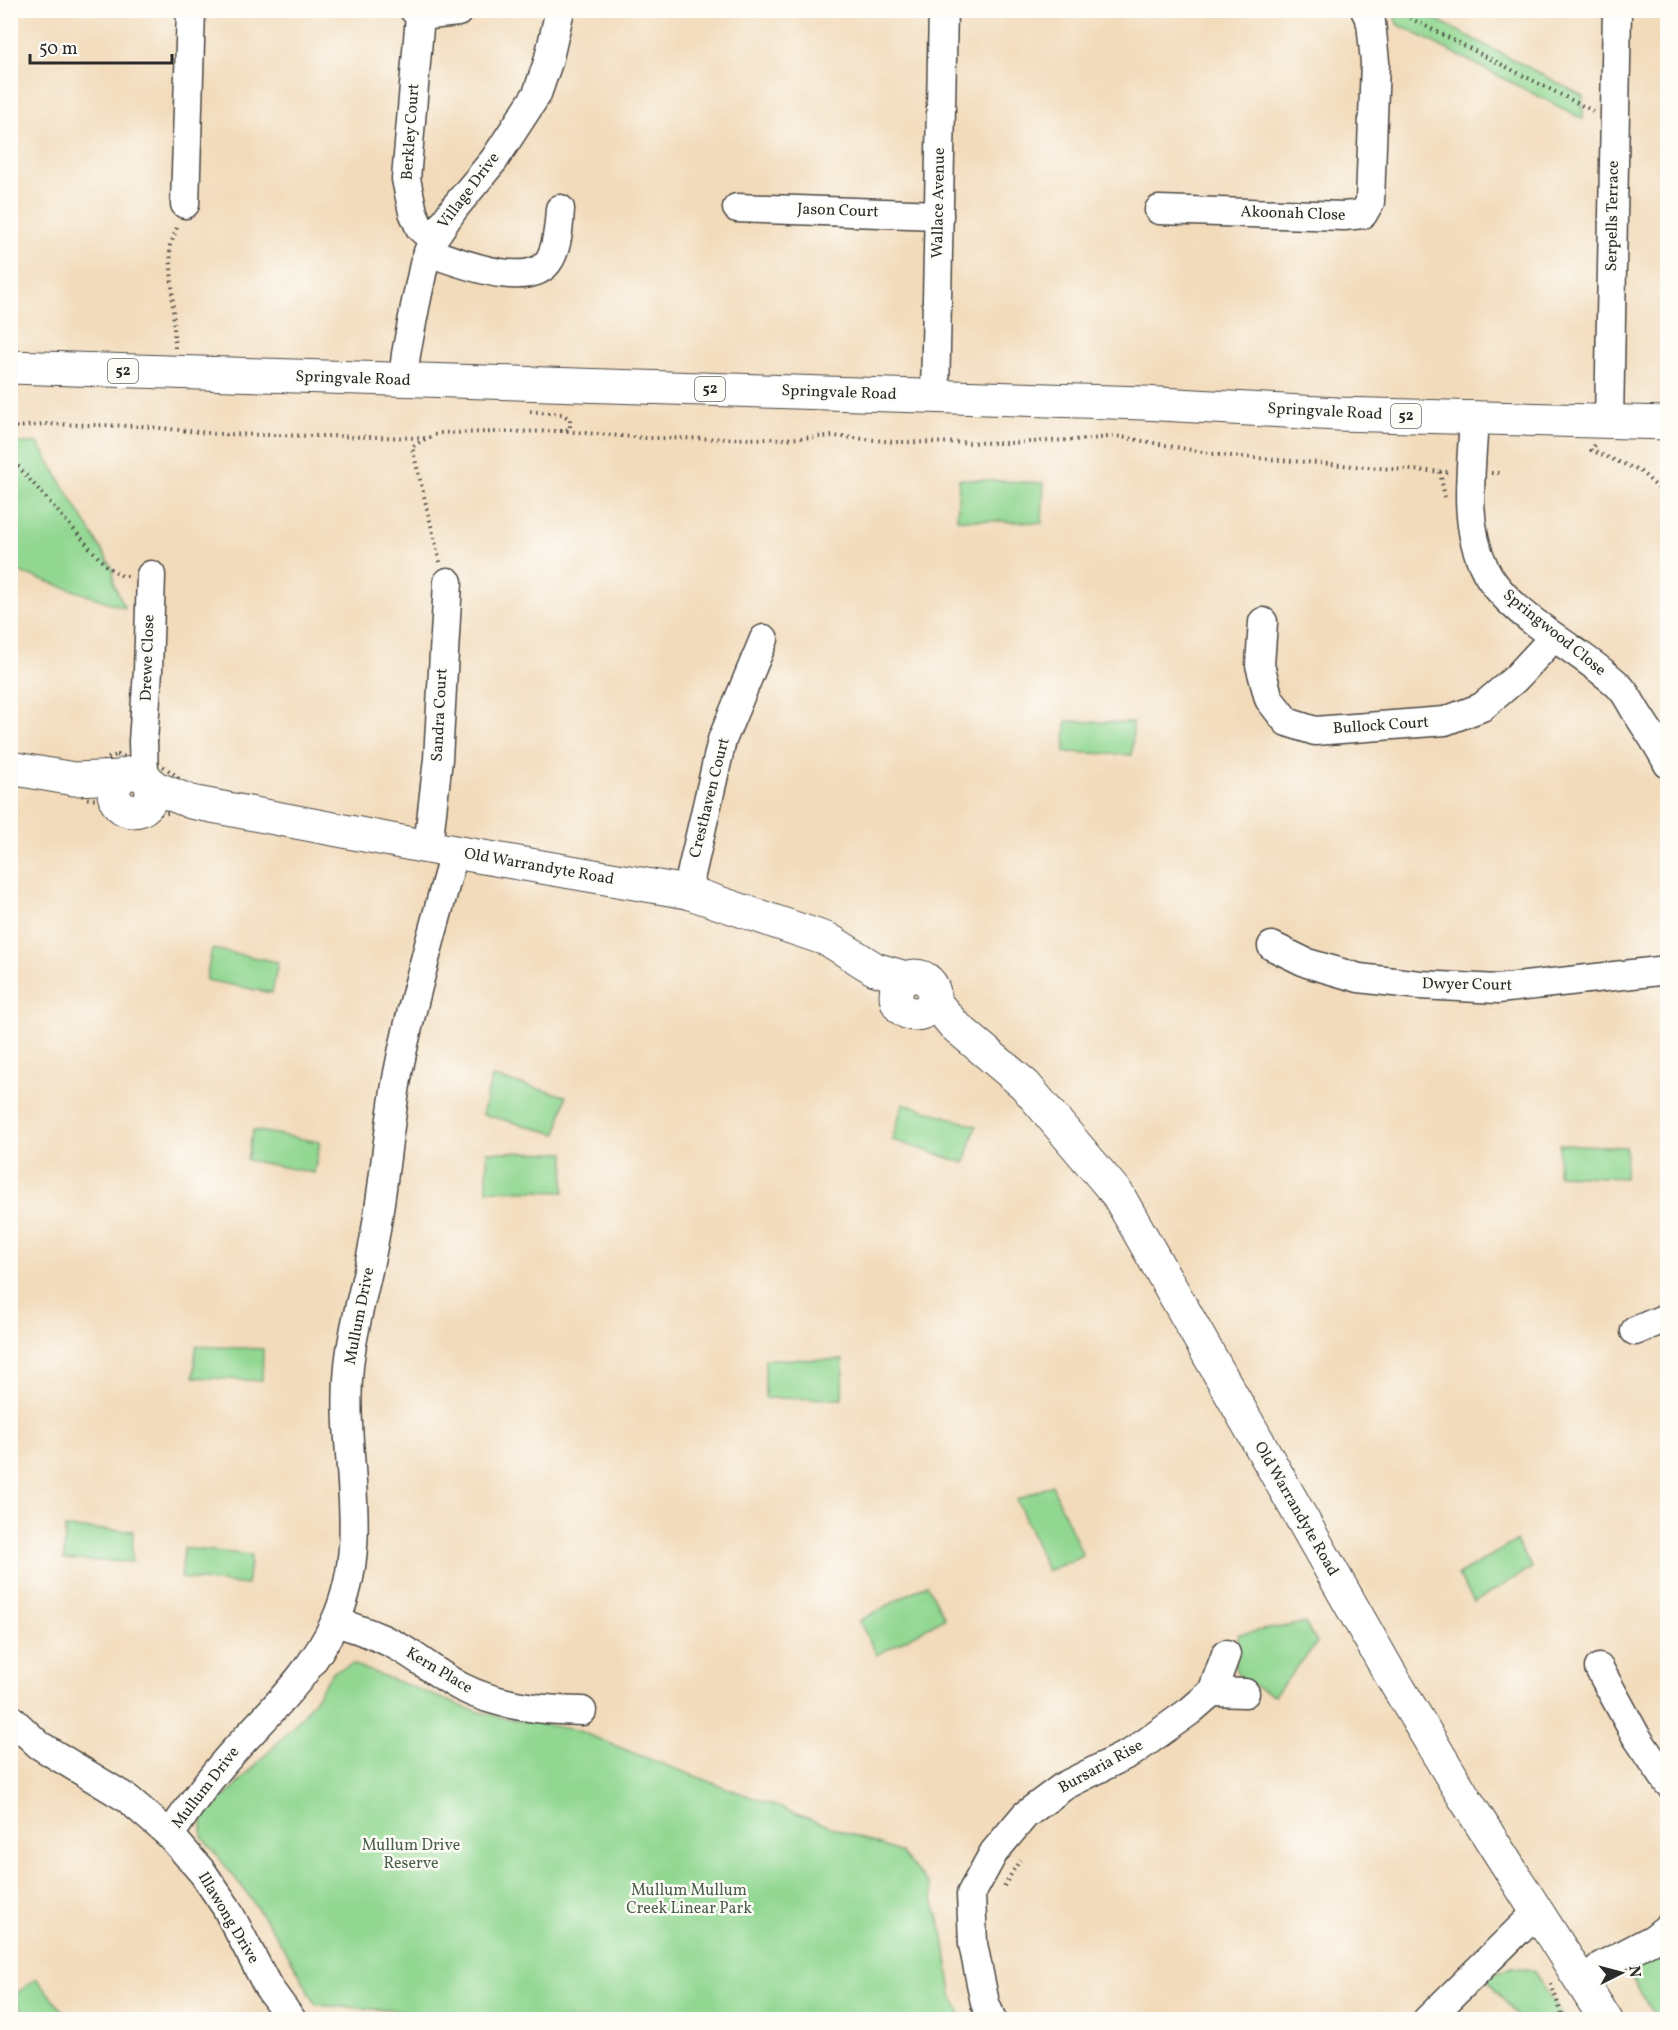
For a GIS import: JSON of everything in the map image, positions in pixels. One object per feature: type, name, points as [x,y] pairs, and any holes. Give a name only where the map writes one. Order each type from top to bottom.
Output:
[{"type":"main road","name":"Springvale Road","points":[[10,367],[404,381],[525,382],[1143,403],[1337,414],[1668,423]]},
{"type":"main road","points":[[10,768],[134,786]]},
{"type":"main road","name":"Old Warrandyte Road","points":[[134,786],[191,802],[441,850],[687,892],[829,940],[875,969],[954,1025],[1025,1085],[1118,1195],[1389,1672],[1464,1797],[1606,2019]]},
{"type":"street","points":[[185,204],[191,10]]},
{"type":"street","name":"Village Drive","points":[[404,381],[414,307],[431,245],[455,207],[494,160],[537,94],[548,62],[560,10]]},
{"type":"street","name":"Wallace Avenue","points":[[935,396],[943,10]]},
{"type":"street","name":"Akoonah Close","points":[[1160,210],[1344,216],[1363,214],[1370,202],[1375,62],[1371,22],[1365,10]]},
{"type":"street","name":"Serpells Terrace","points":[[1609,421],[1617,10]]},
{"type":"street","name":"Berkley Court","points":[[431,245],[413,212],[406,179],[417,13],[458,12]]},
{"type":"street","name":"Jason Court","points":[[737,208],[939,215]]},
{"type":"street","points":[[431,245],[484,270],[515,275],[528,273],[542,267],[550,260],[555,246],[561,209]]},
{"type":"street","name":"Springwood Close","points":[[1474,418],[1470,504],[1473,529],[1484,567],[1500,590],[1554,637],[1621,688],[1668,764]]},
{"type":"street","name":"Drewe Close","points":[[134,786],[143,741],[151,575]]},
{"type":"street","name":"Sandra Court","points":[[441,850],[438,759],[448,582]]},
{"type":"street","name":"Bullock Court","points":[[1263,622],[1260,665],[1269,699],[1287,722],[1315,731],[1445,722],[1482,707],[1515,679],[1554,637]]},
{"type":"street","name":"Cresthaven Court","points":[[687,892],[722,740],[764,639]]},
{"type":"street","name":"Mullum Drive","points":[[170,1835],[213,1774],[301,1678],[318,1655],[335,1622],[349,1585],[354,1549],[355,1514],[346,1401],[352,1338],[370,1265],[399,1071],[441,850]]},
{"type":"street","name":"Dwyer Court","points":[[1272,946],[1307,963],[1359,978],[1420,985],[1498,989],[1668,970]]},
{"type":"street","points":[[1635,1331],[1668,1317]]},
{"type":"street","name":"Kern Place","points":[[335,1622],[368,1632],[396,1645],[461,1687],[487,1698],[517,1706],[582,1711]]},
{"type":"street","points":[[1226,1653],[1212,1692],[1245,1693]]},
{"type":"street","points":[[1599,1668],[1636,1737],[1668,1782]]},
{"type":"street","name":"Bursaria Rise","points":[[992,2019],[985,2003],[973,1944],[971,1894],[994,1852],[1025,1815],[1064,1786],[1134,1751],[1212,1692]]},
{"type":"street","name":"Illawong Drive","points":[[10,1718],[39,1745],[128,1799],[170,1835],[203,1873],[226,1907],[268,1987],[292,2019]]},
{"type":"street","points":[[1426,2019],[1538,1911]]},
{"type":"street","points":[[1584,1982],[1601,1966],[1653,1939],[1668,1927]]},
{"type":"path","points":[[1394,10],[1615,123]]},
{"type":"path","points":[[176,349],[170,246],[185,204]]},
{"type":"path","points":[[523,410],[562,414],[570,419],[570,429],[561,431]]},
{"type":"path","points":[[1609,421],[1591,450],[1640,471],[1668,497]]},
{"type":"path","points":[[10,428],[44,424],[141,426],[218,434],[429,438]]},
{"type":"path","points":[[448,582],[435,548],[412,447],[439,433],[561,431],[646,438],[781,440],[834,436],[895,442],[1008,442],[1116,436],[1219,455],[1440,472],[1500,473]]},
{"type":"path","points":[[10,457],[105,565],[122,576],[151,575]]},
{"type":"path","points":[[1440,472],[1446,503]]},
{"type":"path","points":[[74,779],[84,798],[98,800],[129,817],[169,813],[191,802]]},
{"type":"path","points":[[1002,1888],[1020,1859]]},
{"type":"green space","points":[[1393,11],[1420,11],[1583,96],[1583,119],[1397,24]]},
{"type":"green space","points":[[11,443],[38,443],[113,569],[114,584],[125,608],[11,569]]},
{"type":"green space","points":[[959,479],[1044,483],[1042,523],[957,519]]},
{"type":"green space","points":[[1066,721],[1133,723],[1132,755],[1065,752]]},
{"type":"green space","points":[[212,949],[278,962],[272,993],[206,980]]},
{"type":"green space","points":[[492,1077],[566,1096],[557,1134],[482,1114]]},
{"type":"green space","points":[[903,1103],[976,1126],[965,1163],[892,1140]]},
{"type":"green space","points":[[253,1130],[320,1142],[314,1173],[247,1160]]},
{"type":"green space","points":[[1559,1144],[1626,1147],[1625,1178],[1558,1175]]},
{"type":"green space","points":[[487,1152],[565,1153],[564,1192],[487,1190]]},
{"type":"green space","points":[[196,1346],[263,1349],[262,1381],[194,1377]]},
{"type":"green space","points":[[765,1359],[843,1360],[842,1399],[765,1398]]},
{"type":"green space","points":[[1052,1485],[1083,1556],[1047,1571],[1017,1500]]},
{"type":"green space","points":[[65,1528],[133,1531],[132,1562],[64,1560]]},
{"type":"green space","points":[[1516,1541],[1532,1568],[1474,1602],[1458,1575]]},
{"type":"green space","points":[[184,1548],[251,1555],[247,1585],[181,1578]]},
{"type":"green space","points":[[927,1584],[945,1618],[877,1655],[859,1621]]},
{"type":"green space","points":[[1305,1623],[1317,1643],[1274,1695],[1251,1685],[1238,1674],[1234,1659],[1239,1634]]},
{"type":"green space","points":[[352,1664],[469,1709],[505,1718],[577,1730],[901,1853],[929,1885],[944,1937],[952,1994],[963,2019],[535,2020],[316,2005],[269,1925],[244,1889],[202,1837],[202,1820],[293,1727],[333,1672]]},
{"type":"green space","points":[[1667,1929],[1667,2019],[1657,2019],[1624,1966]]},
{"type":"green space","points":[[1512,1967],[1533,1970],[1564,2019],[1519,2019],[1486,1978]]},
{"type":"green space","points":[[36,1978],[69,2019],[30,2019],[12,1997]]},
{"type":"park label","name":"Mullum Drive Reserve","points":[[411,1855]]},
{"type":"park label","name":"Mullum Mullum Creek Linear Park","points":[[689,1900]]}]
